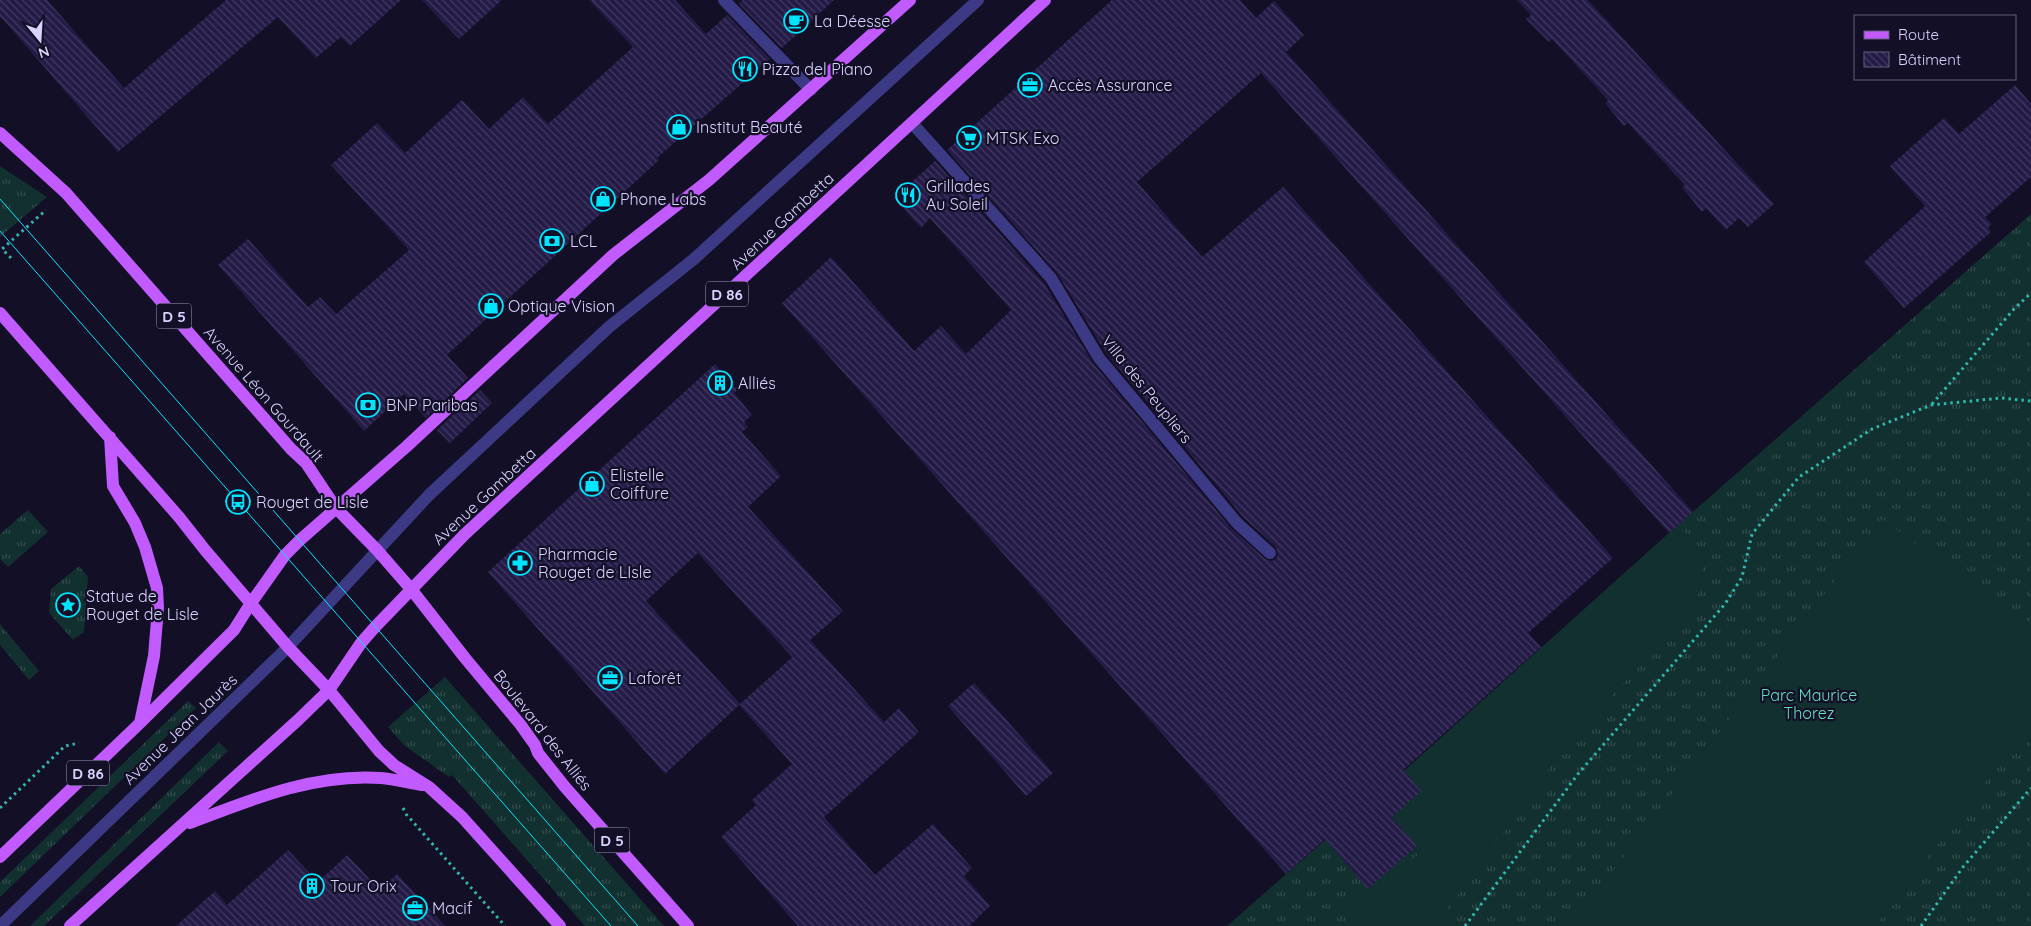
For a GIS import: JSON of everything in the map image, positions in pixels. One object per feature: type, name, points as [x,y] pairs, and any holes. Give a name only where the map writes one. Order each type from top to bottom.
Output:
[{"type":"main road","name":"D 86","points":[[336,508],[406,447],[613,255],[709,180],[910,0]]},
{"type":"main road","name":"Avenue Gambetta","points":[[411,589],[472,528],[1045,0]]},
{"type":"main road","name":"Avenue Léon Gourdault","points":[[0,133],[66,192],[291,449],[306,463],[336,508],[377,550]]},
{"type":"main road","points":[[0,313],[179,517],[288,648],[329,690],[379,751],[394,765],[429,786],[474,829],[560,926]]},
{"type":"main road","points":[[110,437],[113,486],[135,523],[145,547],[157,588],[158,608],[154,656],[139,724]]},
{"type":"main road","name":"Avenue Jean Jaurès","points":[[0,857],[234,630],[285,555],[336,508]]},
{"type":"main road","name":"Boulevard des Alliés","points":[[377,550],[411,589],[520,724],[538,752],[565,787],[688,926]]},
{"type":"main road","name":"D 86","points":[[70,926],[183,826],[329,690],[361,643],[411,589]]},
{"type":"main road","points":[[183,826],[260,797],[303,785],[330,781],[381,778],[429,786]]},
{"type":"street","points":[[724,0],[811,90]]},
{"type":"street","name":"Avenue Gambetta","points":[[377,550],[428,496],[609,327],[694,259],[978,0]]},
{"type":"street","name":"Villa des Peupliers","points":[[912,123],[1051,278],[1099,358],[1237,523],[1270,553]]},
{"type":"street","name":"Avenue Jean Jaurès","points":[[0,926],[288,648],[377,550]]},
{"type":"path","points":[[11,258],[2,249],[46,210],[50,215]]},
{"type":"path","points":[[1931,405],[2031,293]]},
{"type":"path","points":[[1465,926],[1578,774],[1725,604],[1742,577],[1752,534],[1799,477],[1872,429],[1931,405],[2001,398],[2031,402]]},
{"type":"path","points":[[0,808],[65,746],[79,743]]},
{"type":"path","points":[[429,786],[402,805],[406,814],[505,926]]},
{"type":"path","points":[[1921,926],[1963,866],[2031,788]]},
{"type":"green space","points":[[0,166],[47,197],[0,237]]},
{"type":"green space","name":"Parc Maurice Thorez","points":[[2031,214],[2031,926],[1227,926],[1404,771],[1669,533]]},
{"type":"green space","points":[[28,510],[48,532],[8,567],[0,559],[0,534]]},
{"type":"green space","points":[[1882,519],[2031,631],[2031,722],[1875,926],[1571,926]]},
{"type":"green space","points":[[1678,525],[1706,556],[1694,612],[1663,640],[1583,727],[1562,745],[1553,758],[1545,778],[1434,926],[1357,926],[1363,921],[1350,905],[1401,864],[1404,867],[1422,851],[1392,817],[1404,771]]},
{"type":"green space","points":[[79,566],[88,577],[84,632],[73,640],[49,613],[51,589]]},
{"type":"green space","points":[[0,624],[39,671],[29,680],[0,645]]},
{"type":"green space","points":[[445,677],[664,926],[585,926],[452,775],[449,777],[405,746],[388,727]]},
{"type":"green space","points":[[188,701],[196,708],[0,897],[0,882]]},
{"type":"green space","points":[[219,742],[228,751],[44,926],[30,926]]},
{"type":"building","points":[[0,0],[47,0],[124,88],[226,0],[401,0],[350,46],[341,37],[316,58],[278,17],[118,152],[0,16]]},
{"type":"building","points":[[422,0],[502,0],[459,39]]},
{"type":"building","points":[[589,0],[675,0],[706,34],[727,15],[770,59],[657,158],[659,160],[447,355],[468,378],[426,418],[404,394],[364,431],[218,265],[248,239],[308,307],[320,297],[336,314],[409,250],[331,165],[377,123],[405,153],[462,100],[489,129],[523,97],[548,124],[633,47]]},
{"type":"building","points":[[743,0],[834,0],[782,48],[739,4]]},
{"type":"building","points":[[1112,0],[1240,0],[1256,18],[1274,1],[1304,35],[1286,52],[1693,512],[1669,533],[1261,73],[1137,182],[1202,257],[1283,187],[1613,558],[1528,633],[1541,647],[1403,770],[1421,791],[1392,817],[1417,846],[1368,889],[1325,839],[1286,874],[782,303],[831,257],[914,351],[941,326],[966,354],[1011,310],[930,218],[921,228],[894,198],[935,161],[1044,283],[1093,363],[1231,528],[1265,559],[1272,561],[1276,559],[1278,554],[1276,547],[1243,517],[1106,353],[1057,273],[947,150]]},
{"type":"building","points":[[1517,0],[1588,0],[1774,204],[1748,227],[1739,218],[1726,230],[1706,208],[1702,212],[1682,187],[1685,185],[1628,123],[1624,126],[1605,103],[1608,100],[1552,39],[1549,42],[1526,19],[1531,15]]},
{"type":"building","points":[[2015,85],[2031,104],[2031,177],[1985,217],[1992,224],[1988,227],[1991,232],[1904,308],[1864,262],[1925,206],[1890,166],[1944,118],[1959,134]]},
{"type":"building","points":[[715,364],[737,390],[734,393],[752,415],[744,422],[748,427],[742,432],[781,476],[748,507],[843,611],[810,640],[884,722],[899,708],[919,732],[824,817],[875,875],[933,824],[972,868],[964,876],[990,906],[969,926],[798,926],[721,837],[756,805],[752,800],[792,764],[739,705],[665,774],[488,572]],"holes":[[[698,553],[792,657],[800,650],[740,704],[646,601]]]},
{"type":"building","points":[[480,390],[492,403],[450,443],[437,430]]},
{"type":"building","points":[[974,683],[1053,773],[1026,796],[948,706]]},
{"type":"building","name":"Tour Orix","points":[[288,850],[318,882],[347,855],[380,890],[397,874],[445,926],[176,926],[215,891],[227,905]]},
{"type":"tram line","points":[[0,199],[638,926]]},
{"type":"tram line","points":[[0,231],[611,926]]},
{"type":"place","name":"La Déesse","points":[[796,21]]},
{"type":"place","name":"Pizza del Piano","points":[[745,69]]},
{"type":"place","name":"Accès Assurance","points":[[1030,85]]},
{"type":"place","name":"Institut Beauté","points":[[679,127]]},
{"type":"place","name":"MTSK Exo","points":[[969,138]]},
{"type":"place","name":"Grillades Au Soleil","points":[[908,195]]},
{"type":"place","name":"Phone Labs","points":[[603,199]]},
{"type":"place","name":"LCL","points":[[552,241]]},
{"type":"place","name":"Optique Vision","points":[[491,306]]},
{"type":"place","name":"Alliés","points":[[720,383]]},
{"type":"place","name":"BNP Paribas","points":[[368,405]]},
{"type":"place","name":"Elistelle Coiffure","points":[[592,484]]},
{"type":"place","name":"Rouget de Lisle","points":[[238,502]]},
{"type":"place","name":"Pharmacie Rouget de LIsle","points":[[520,563]]},
{"type":"place","name":"Statue de Rouget de Lisle","points":[[68,605]]},
{"type":"place","name":"Laforêt","points":[[610,678]]},
{"type":"place","name":"Tour Orix","points":[[312,886]]},
{"type":"place","name":"Macif","points":[[415,908]]}]
